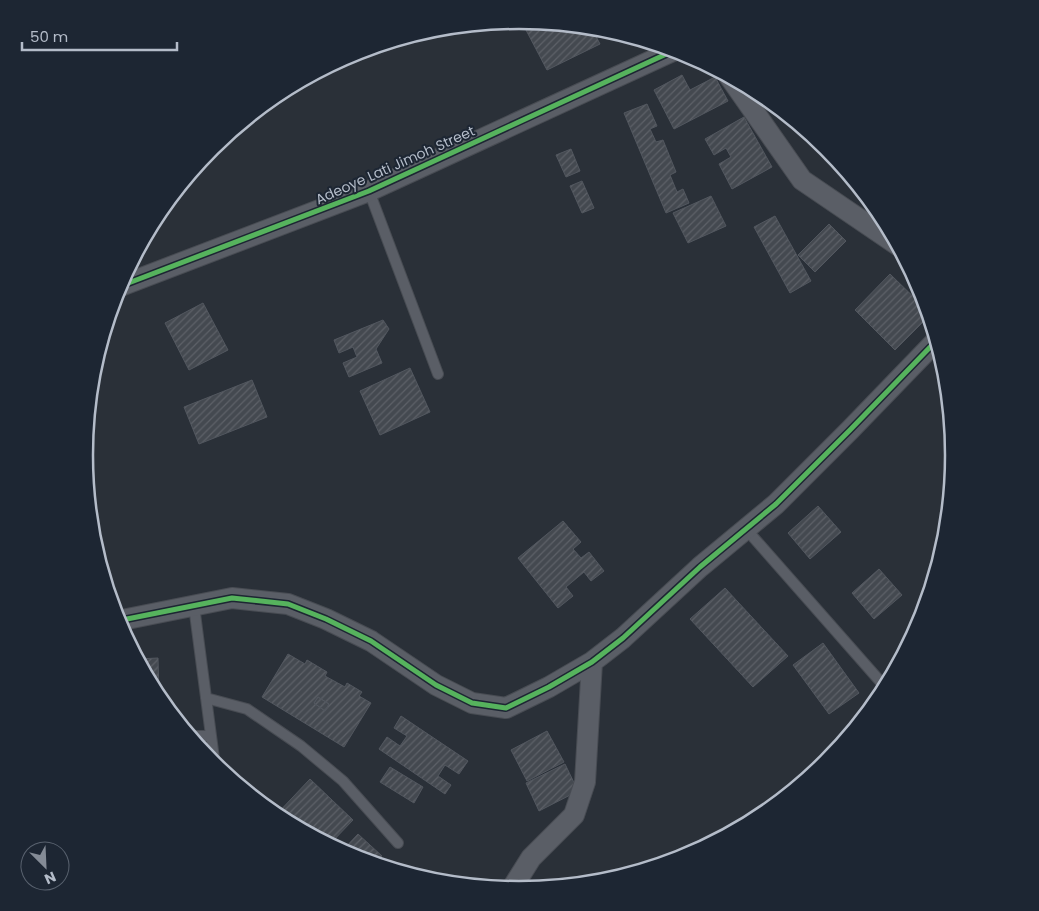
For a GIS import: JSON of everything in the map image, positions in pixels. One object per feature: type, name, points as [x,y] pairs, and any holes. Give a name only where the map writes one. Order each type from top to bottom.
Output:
[{"type":"street","name":"Adeoye Lati Jimoh Street","points":[[129,284],[369,191],[666,54]]},
{"type":"street","points":[[738,89],[802,180],[886,237]]},
{"type":"street","points":[[125,619],[232,598],[288,604],[326,619],[370,641],[436,685],[472,704],[506,708],[549,687],[592,662],[623,638],[700,567],[776,504],[932,345]]},
{"type":"street","points":[[516,882],[531,858],[574,815],[585,782],[592,662]]},
{"type":"lane","points":[[369,191],[438,374]]},
{"type":"lane","points":[[746,529],[881,682]]},
{"type":"lane","points":[[194,606],[213,752]]},
{"type":"lane","points":[[206,698],[247,709],[301,746],[343,781],[398,843]]},
{"type":"lane","points":[[198,736],[211,736]]},
{"type":"building","points":[[526,30],[575,32],[596,36],[600,44],[547,70]]},
{"type":"building","points":[[682,75],[690,90],[715,77],[728,101],[674,129],[654,90]]},
{"type":"building","points":[[647,104],[657,126],[650,129],[656,142],[663,140],[676,172],[670,175],[677,192],[683,189],[689,203],[666,213],[624,113]]},
{"type":"building","points":[[744,117],[772,167],[732,189],[719,164],[731,157],[726,148],[714,155],[705,139]]},
{"type":"building","points":[[571,149],[580,171],[566,177],[556,155]]},
{"type":"building","points":[[582,181],[594,208],[582,213],[570,186]]},
{"type":"building","points":[[711,196],[726,226],[688,243],[673,213]]},
{"type":"building","points":[[775,216],[811,281],[790,293],[754,227]]},
{"type":"building","points":[[829,224],[846,241],[815,272],[798,255]]},
{"type":"building","points":[[890,274],[917,301],[925,320],[895,350],[855,310]]},
{"type":"building","points":[[203,303],[228,350],[189,370],[165,323]]},
{"type":"building","points":[[383,320],[389,329],[376,349],[382,363],[349,377],[343,363],[357,357],[353,347],[339,353],[334,340]]},
{"type":"building","points":[[410,368],[430,412],[380,435],[360,391]]},
{"type":"building","points":[[252,380],[267,417],[199,444],[184,407]]},
{"type":"building","points":[[818,506],[841,532],[810,559],[788,533]]},
{"type":"building","points":[[563,521],[581,542],[573,549],[581,558],[589,552],[604,571],[591,581],[584,572],[566,587],[573,596],[558,608],[518,558]]},
{"type":"building","points":[[879,569],[902,595],[874,619],[852,593]]},
{"type":"building","points":[[725,588],[788,656],[753,687],[690,619]]},
{"type":"building","points":[[823,643],[859,693],[829,714],[793,665]]},
{"type":"building","points":[[288,654],[305,664],[307,660],[327,672],[325,676],[345,687],[347,683],[362,692],[359,696],[371,703],[344,747],[262,697]],"holes":[[[318,697],[329,704],[325,711],[314,703]]]},
{"type":"building","points":[[158,658],[159,683],[150,669],[145,659]]},
{"type":"building","points":[[318,697],[329,704],[325,711],[314,703]]},
{"type":"building","points":[[401,716],[468,761],[459,774],[445,765],[438,776],[451,785],[445,794],[379,749],[387,737],[400,746],[407,736],[394,728]]},
{"type":"building","points":[[547,731],[564,762],[527,781],[511,750]]},
{"type":"building","points":[[565,764],[578,791],[539,811],[526,783]]},
{"type":"building","points":[[390,767],[423,787],[414,803],[380,782]]},
{"type":"building","points":[[310,779],[353,820],[334,840],[281,809]]},
{"type":"building","points":[[358,834],[382,856],[379,859],[347,846]]},
{"type":"cycle path","points":[[130,283],[369,191],[666,54]]},
{"type":"cycle path","points":[[125,619],[232,598],[288,604],[326,619],[371,641],[436,685],[472,703],[506,708],[549,687],[592,662],[623,638],[700,567],[776,504],[932,345]]}]
